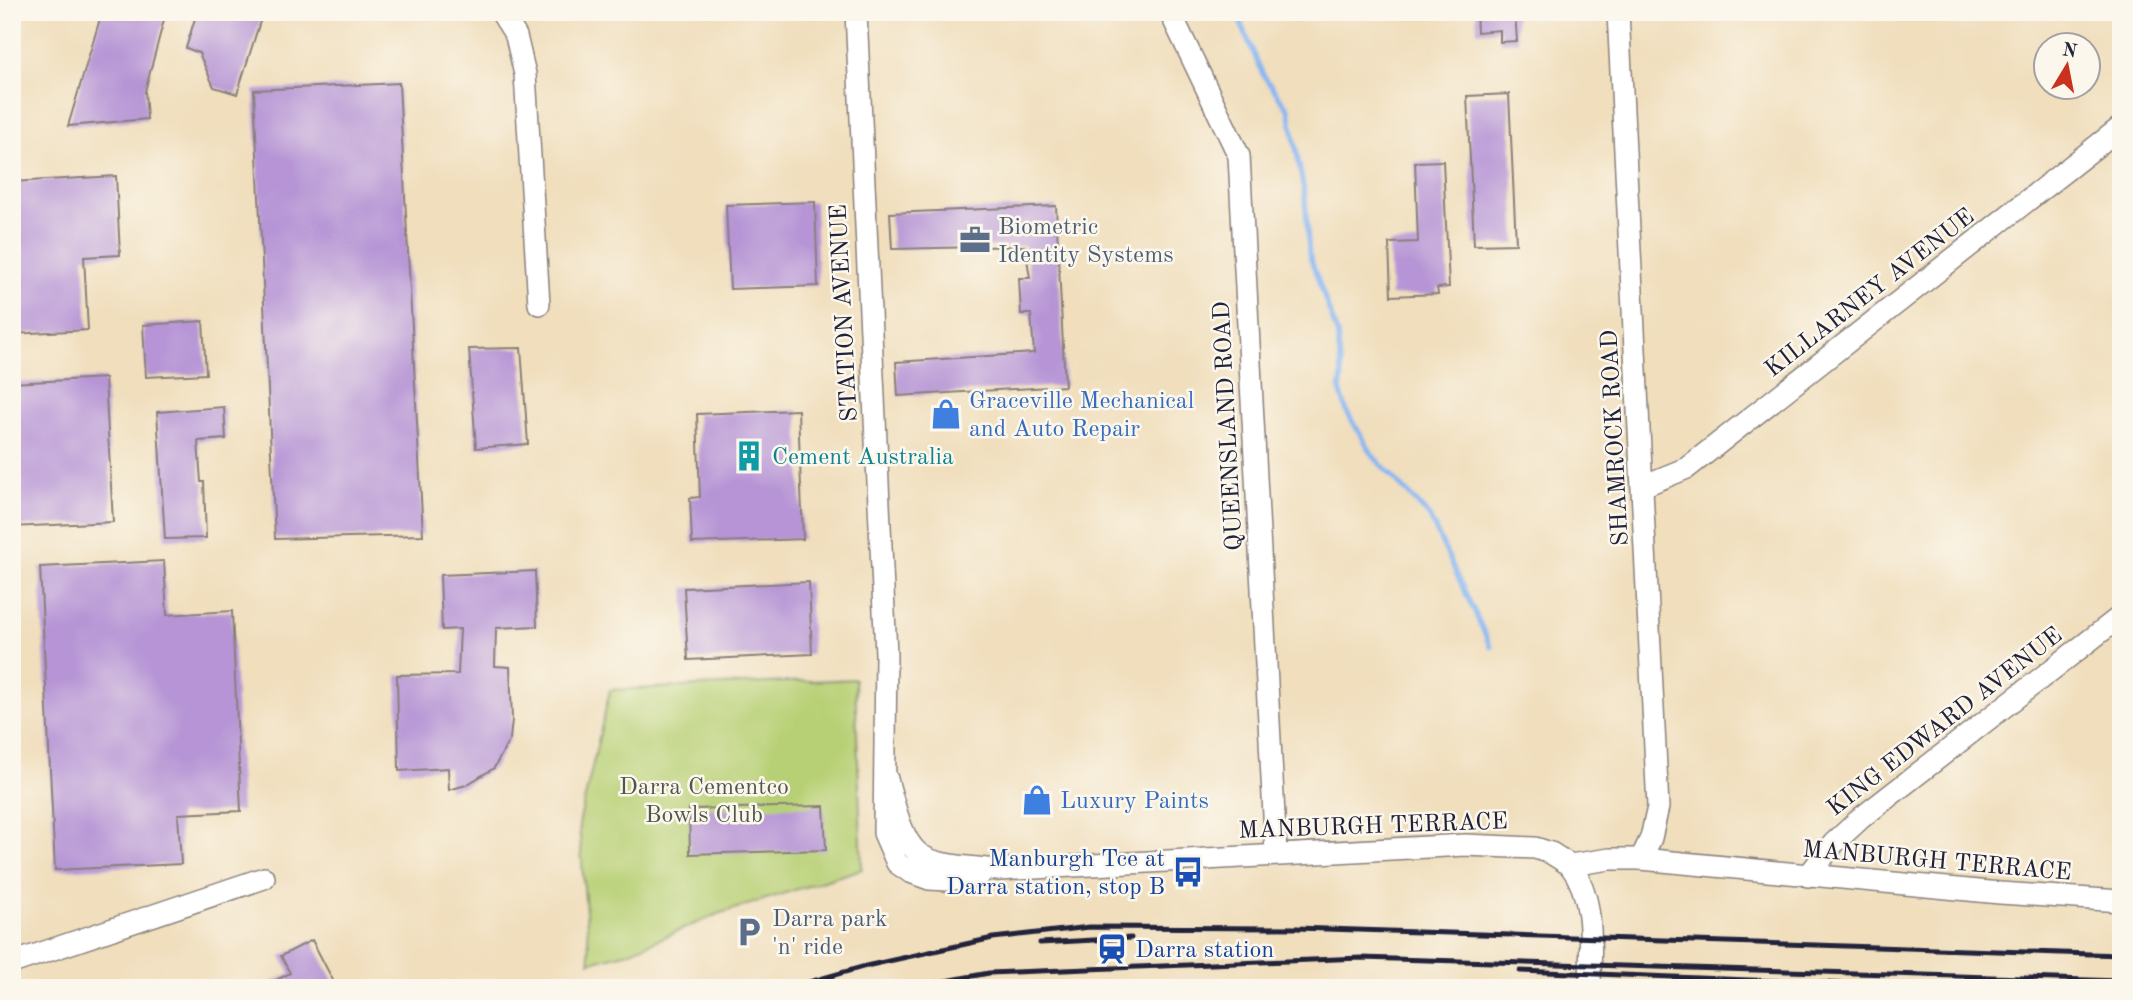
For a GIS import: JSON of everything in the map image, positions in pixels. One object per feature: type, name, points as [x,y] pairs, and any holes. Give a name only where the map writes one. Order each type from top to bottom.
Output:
[{"type":"street","points":[[501,12],[516,36],[525,74],[540,304]]},
{"type":"street","name":"STATION AVENUE","points":[[856,12],[886,654],[887,779],[884,833],[890,851],[904,867],[929,879]]},
{"type":"street","name":"QUEENSLAND ROAD","points":[[1170,12],[1239,156],[1276,853]]},
{"type":"street","name":"SHAMROCK ROAD","points":[[1618,12],[1658,807],[1651,838],[1641,859]]},
{"type":"street","name":"KILLARNEY AVENUE","points":[[1643,486],[1688,468],[2121,127]]},
{"type":"street","name":"KING EDWARD AVENUE","points":[[1808,876],[1834,843],[1861,818],[2121,616]]},
{"type":"street","name":"STATION AVENUE","points":[[887,779],[903,835],[922,857]]},
{"type":"street","name":"MANBURGH TERRACE","points":[[922,857],[940,864],[999,870],[1276,853],[1465,845],[1514,846],[1551,853],[1570,864],[1610,859],[1641,859],[1808,876],[2121,901]]},
{"type":"street","points":[[1570,864],[1580,877],[1588,903],[1590,988]]},
{"type":"street","name":"MANBURGH TERRACE","points":[[929,879],[970,878],[999,870]]},
{"type":"street","points":[[12,963],[264,878]]},
{"type":"green space","name":"Darra Cementco Bowls Club","points":[[855,679],[862,869],[718,914],[629,952],[590,962],[579,824],[610,690]]},
{"type":"building","points":[[102,12],[166,12],[145,91],[147,119],[68,126]]},
{"type":"building","points":[[197,12],[263,12],[237,94],[214,87],[199,53],[186,48]]},
{"type":"building","points":[[1476,12],[1515,12],[1517,41],[1500,42],[1500,30],[1477,32]]},
{"type":"building","points":[[399,83],[423,535],[275,539],[254,90]]},
{"type":"building","points":[[1509,94],[1516,244],[1474,245],[1467,96]]},
{"type":"building","points":[[1443,161],[1449,287],[1437,288],[1438,294],[1391,296],[1389,243],[1418,242],[1415,162]]},
{"type":"building","points":[[116,176],[120,255],[84,257],[88,330],[12,334],[12,182]]},
{"type":"building","points":[[815,202],[818,286],[730,289],[726,205]]},
{"type":"building","points":[[1056,206],[1065,386],[898,396],[896,362],[1034,353],[1031,314],[1021,314],[1019,278],[1030,278],[1025,246],[892,249],[890,213]]},
{"type":"building","points":[[203,321],[206,374],[146,377],[143,325]]},
{"type":"building","points":[[521,348],[528,444],[476,448],[469,349]]},
{"type":"building","points":[[105,378],[113,522],[12,527],[12,383]]},
{"type":"building","points":[[224,407],[226,439],[198,441],[201,482],[204,482],[206,538],[165,539],[157,412]]},
{"type":"building","name":"Cement Australia","points":[[798,410],[803,539],[692,543],[690,498],[700,497],[697,414]]},
{"type":"building","points":[[164,561],[167,615],[232,611],[241,811],[178,814],[181,864],[55,870],[40,567]]},
{"type":"building","points":[[535,571],[537,626],[496,628],[495,666],[510,667],[512,720],[510,739],[494,768],[466,785],[449,790],[448,768],[399,771],[397,675],[458,674],[460,629],[442,630],[440,575]]},
{"type":"building","points":[[809,582],[812,654],[688,660],[684,588]]},
{"type":"building","points":[[824,806],[826,850],[690,854],[689,809]]},
{"type":"building","points":[[312,940],[337,988],[261,988],[290,973],[281,956]]},
{"type":"waterway","points":[[1236,12],[1263,75],[1289,110],[1305,197],[1309,254],[1337,333],[1342,377],[1340,390],[1347,412],[1374,457],[1429,516],[1491,647]]},
{"type":"railway","points":[[788,988],[866,966],[993,938],[1090,927],[1296,928],[2121,955]]},
{"type":"railway","points":[[1040,943],[1131,938]]},
{"type":"railway","points":[[907,988],[989,973],[1361,958],[2121,981]]},
{"type":"railway","points":[[1520,971],[1950,988]]},
{"type":"place","name":"Biometric Identity Systems","points":[[975,240]]},
{"type":"place","name":"Graceville Mechanical and Auto Repair","points":[[946,414]]},
{"type":"place","name":"Cement Australia","points":[[749,456]]},
{"type":"place","name":"Luxury Paints","points":[[1037,800]]},
{"type":"place","name":"Manburgh Tce at Darra station, stop B","points":[[1188,872]]},
{"type":"place","name":"Darra park 'n' ride","points":[[749,932]]},
{"type":"place","name":"Darra station","points":[[1112,949]]}]
